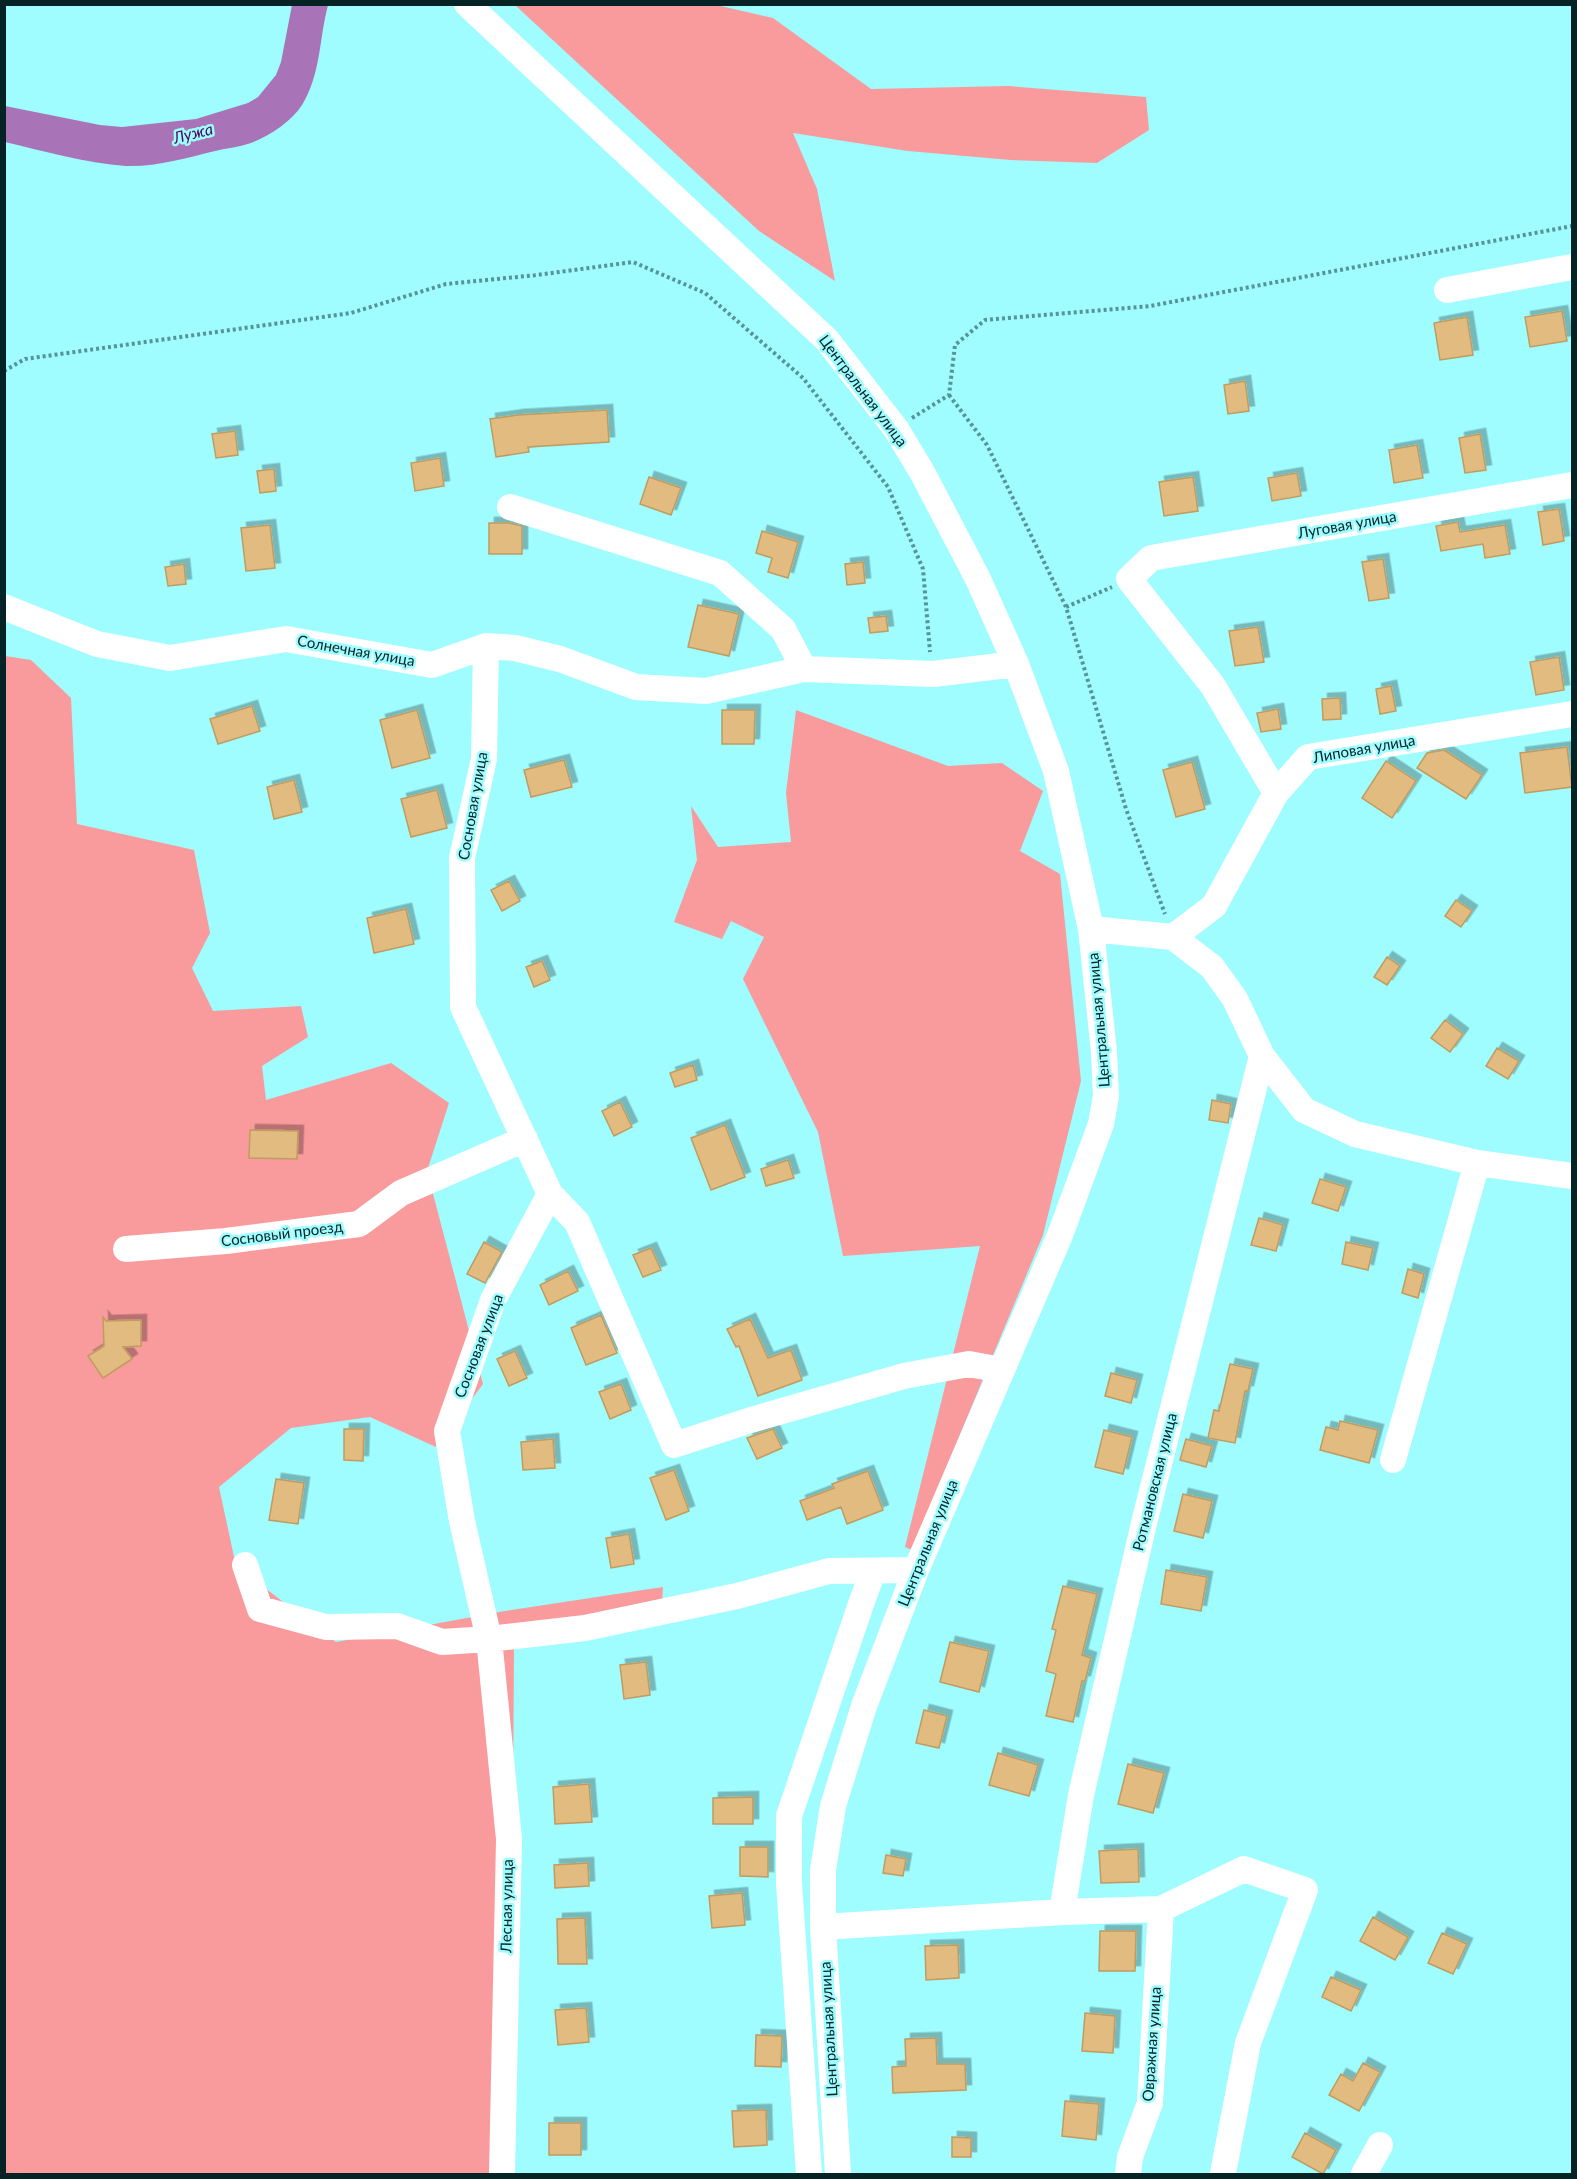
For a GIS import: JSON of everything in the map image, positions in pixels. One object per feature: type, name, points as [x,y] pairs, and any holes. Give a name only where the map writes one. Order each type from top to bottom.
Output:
[{"type":"street","name":"Центральная улица","points":[[467,4],[826,340],[896,429],[922,472],[978,579],[1016,664],[1056,771],[1090,929],[1104,1052],[1106,1096],[1101,1124],[1060,1235],[916,1570],[864,1706],[834,1806],[823,1870],[822,1927],[838,2175]]},
{"type":"street","points":[[1447,290],[1572,267]]},
{"type":"street","name":"Луговая улица","points":[[1129,579],[1151,558],[1572,486]]},
{"type":"street","points":[[510,507],[720,573],[783,629],[804,669]]},
{"type":"street","points":[[1129,579],[1213,686],[1276,793]]},
{"type":"street","name":"Солнечная улица","points":[[4,607],[97,644],[170,658],[286,639],[432,665],[486,646],[515,648],[560,659],[636,687],[706,691],[804,669],[933,674],[1016,664]]},
{"type":"street","name":"Сосновая улица","points":[[486,646],[484,759],[462,858],[463,1007],[550,1194],[494,1300],[447,1431],[462,1521],[489,1639]]},
{"type":"street","name":"Липовая улица","points":[[1173,937],[1214,906],[1276,793],[1308,757],[1572,714]]},
{"type":"street","name":"Центральная улица","points":[[1090,929],[1173,937]]},
{"type":"street","points":[[1173,937],[1212,967],[1235,999],[1262,1056],[1304,1110],[1354,1134],[1477,1162],[1572,1176]]},
{"type":"street","name":"Ротмановская улица","points":[[1062,1912],[1081,1795],[1132,1577],[1262,1056]]},
{"type":"street","name":"Сосновый проезд","points":[[126,1249],[226,1241],[359,1224],[401,1193],[525,1139]]},
{"type":"street","points":[[1393,1460],[1477,1162]]},
{"type":"street","points":[[550,1194],[577,1222],[674,1445],[751,1420],[904,1376],[969,1364],[1001,1370]]},
{"type":"street","points":[[245,1565],[260,1609],[326,1627],[397,1626],[442,1642],[585,1628],[737,1596],[829,1571],[916,1570]]},
{"type":"street","points":[[809,2175],[789,1883],[789,1816],[873,1571]]},
{"type":"street","name":"Лесная улица","points":[[489,1639],[509,1839],[502,2175]]},
{"type":"street","points":[[822,1927],[1062,1912],[1161,1910],[1244,1869],[1305,1890],[1248,2043],[1223,2173]]},
{"type":"street","name":"Овражная улица","points":[[1128,2175],[1130,2157],[1150,2103],[1161,1910]]},
{"type":"street","points":[[1364,2175],[1380,2145]]},
{"type":"path","points":[[1173,937],[1126,809],[1066,607],[987,445],[949,394],[955,345],[985,320],[1150,306],[1572,226]]},
{"type":"path","points":[[4,371],[25,359],[351,313],[446,284],[633,262],[705,293],[803,378],[888,487],[923,569],[927,633],[933,674]]},
{"type":"path","points":[[896,429],[949,394]]},
{"type":"path","points":[[1066,607],[1129,579]]},
{"type":"shaded area","points":[[712,4],[773,18],[871,89],[1008,86],[1146,97],[1149,130],[1097,163],[1011,160],[908,151],[793,133],[817,189],[835,281],[759,231],[515,5]]},
{"type":"shaded area","points":[[5,656],[31,660],[71,698],[77,824],[194,850],[210,933],[192,968],[213,1011],[301,1006],[308,1037],[262,1066],[266,1100],[391,1063],[449,1103],[427,1171],[483,1384],[436,1447],[370,1417],[291,1428],[219,1487],[236,1566],[336,1642],[505,1611],[663,1587],[662,1603],[514,1649],[511,2080],[498,2174],[5,2174]]},
{"type":"shaded area","points":[[796,710],[948,766],[1002,763],[1043,791],[1020,851],[1060,874],[1081,1081],[1043,1235],[912,1550],[905,1547],[980,1246],[843,1256],[818,1132],[743,979],[764,937],[731,921],[722,939],[674,922],[697,860],[691,806],[718,847],[791,842],[786,793]]},
{"type":"water","name":"Лужа","points":[[292,5],[328,5],[313,81],[302,105],[292,117],[279,128],[258,140],[242,146],[171,162],[137,166],[95,162],[5,142],[5,106],[100,125],[122,127],[196,119],[248,103],[258,97],[276,75],[281,62]]},
{"type":"building","points":[[1562,311],[1567,341],[1530,347],[1525,317]]},
{"type":"building","points":[[1467,317],[1473,355],[1440,360],[1434,323]]},
{"type":"building","points":[[1245,381],[1249,411],[1228,414],[1224,385]]},
{"type":"building","points":[[607,410],[609,442],[528,447],[529,452],[496,457],[490,419],[518,415]]},
{"type":"building","points":[[235,431],[238,455],[216,458],[212,434]]},
{"type":"building","points":[[1480,434],[1486,470],[1465,473],[1459,438]]},
{"type":"building","points":[[1417,445],[1423,478],[1394,483],[1389,450]]},
{"type":"building","points":[[440,458],[444,486],[415,491],[411,463]]},
{"type":"building","points":[[274,469],[276,491],[260,493],[257,471]]},
{"type":"building","points":[[1297,473],[1301,496],[1272,501],[1268,478]]},
{"type":"building","points":[[649,477],[681,488],[671,515],[640,504]]},
{"type":"building","points":[[1193,477],[1198,511],[1164,516],[1159,482]]},
{"type":"building","points":[[1559,509],[1564,541],[1543,545],[1538,512]]},
{"type":"building","points":[[1458,522],[1460,532],[1505,525],[1510,554],[1485,558],[1483,544],[1441,551],[1436,526]]},
{"type":"building","points":[[489,523],[509,523],[522,526],[522,554],[489,554]]},
{"type":"building","points":[[270,525],[275,568],[246,571],[241,528]]},
{"type":"building","points":[[762,531],[798,542],[788,578],[768,572],[772,558],[756,553]]},
{"type":"building","points":[[1383,559],[1389,598],[1369,601],[1362,562]]},
{"type":"building","points":[[863,562],[865,583],[847,585],[845,564]]},
{"type":"building","points":[[184,564],[186,584],[168,586],[165,567]]},
{"type":"building","points":[[698,605],[739,614],[729,656],[688,647]]},
{"type":"building","points":[[886,616],[888,631],[870,633],[868,618]]},
{"type":"building","points":[[1258,627],[1264,662],[1235,666],[1229,631]]},
{"type":"building","points":[[1559,657],[1564,690],[1536,695],[1530,662]]},
{"type":"building","points":[[1391,686],[1396,711],[1380,714],[1376,689]]},
{"type":"building","points":[[1340,698],[1341,719],[1323,720],[1322,699]]},
{"type":"building","points":[[252,706],[260,731],[218,744],[210,719]]},
{"type":"building","points":[[1278,709],[1281,729],[1261,732],[1257,713]]},
{"type":"building","points":[[417,710],[430,758],[392,768],[380,720]]},
{"type":"building","points":[[722,710],[755,710],[754,744],[722,744]]},
{"type":"building","points":[[1567,747],[1572,787],[1525,793],[1520,753]]},
{"type":"building","points":[[1444,750],[1482,775],[1466,799],[1417,768],[1427,753]]},
{"type":"building","points":[[564,760],[572,787],[531,797],[524,770]]},
{"type":"building","points":[[1386,761],[1416,781],[1392,818],[1362,798]]},
{"type":"building","points":[[1192,762],[1205,809],[1176,817],[1163,770]]},
{"type":"building","points":[[294,780],[302,812],[274,819],[267,787]]},
{"type":"building","points":[[437,790],[447,828],[411,837],[401,799]]},
{"type":"building","points":[[509,881],[520,901],[502,911],[491,890]]},
{"type":"building","points":[[1456,900],[1472,911],[1461,927],[1445,916]]},
{"type":"building","points":[[406,909],[414,944],[374,953],[367,918]]},
{"type":"building","points":[[1387,957],[1400,966],[1387,985],[1374,977]]},
{"type":"building","points":[[542,961],[550,980],[534,987],[526,967]]},
{"type":"building","points":[[1445,1020],[1463,1034],[1450,1052],[1431,1038]]},
{"type":"building","points":[[1497,1048],[1519,1061],[1508,1079],[1486,1066]]},
{"type":"building","points":[[693,1065],[697,1080],[675,1087],[670,1073]]},
{"type":"building","points":[[1212,1100],[1231,1104],[1228,1123],[1209,1120]]},
{"type":"building","points":[[620,1102],[632,1127],[614,1136],[602,1111]]},
{"type":"building","points":[[725,1125],[745,1177],[711,1190],[691,1138]]},
{"type":"building","points":[[250,1130],[298,1131],[297,1159],[249,1158]]},
{"type":"building","points":[[788,1160],[794,1178],[766,1186],[761,1169]]},
{"type":"building","points":[[1320,1179],[1346,1187],[1338,1211],[1312,1203]]},
{"type":"building","points":[[1259,1218],[1283,1225],[1276,1251],[1251,1245]]},
{"type":"building","points":[[484,1242],[502,1252],[485,1283],[467,1274]]},
{"type":"building","points":[[1346,1242],[1373,1248],[1368,1270],[1342,1264]]},
{"type":"building","points":[[651,1248],[661,1270],[643,1277],[633,1255]]},
{"type":"building","points":[[1408,1269],[1424,1274],[1418,1298],[1402,1293]]},
{"type":"building","points":[[568,1271],[578,1291],[549,1305],[540,1285]]},
{"type":"building","points":[[601,1315],[617,1353],[586,1365],[571,1328]]},
{"type":"building","points":[[103,1317],[106,1321],[141,1320],[141,1346],[123,1347],[132,1359],[103,1378],[88,1356],[104,1346]]},
{"type":"building","points":[[750,1319],[768,1358],[791,1350],[802,1380],[758,1396],[739,1346],[736,1347],[727,1329]]},
{"type":"building","points":[[515,1351],[527,1378],[509,1386],[497,1359]]},
{"type":"building","points":[[1230,1364],[1253,1369],[1248,1391],[1245,1391],[1235,1443],[1208,1438],[1214,1410],[1219,1411]]},
{"type":"building","points":[[1111,1373],[1137,1380],[1131,1403],[1105,1396]]},
{"type":"building","points":[[621,1384],[631,1410],[610,1419],[599,1392]]},
{"type":"building","points":[[1340,1421],[1378,1430],[1369,1463],[1320,1450],[1326,1427],[1338,1430]]},
{"type":"building","points":[[344,1429],[364,1429],[363,1461],[344,1460]]},
{"type":"building","points":[[773,1429],[782,1448],[757,1459],[747,1438]]},
{"type":"building","points":[[1104,1430],[1132,1437],[1123,1474],[1095,1467]]},
{"type":"building","points":[[553,1439],[555,1468],[523,1470],[521,1442]]},
{"type":"building","points":[[1186,1439],[1212,1446],[1206,1467],[1180,1460]]},
{"type":"building","points":[[674,1470],[689,1511],[666,1520],[650,1478]]},
{"type":"building","points":[[868,1471],[883,1510],[847,1524],[841,1507],[807,1520],[800,1501],[834,1488],[832,1484]]},
{"type":"building","points":[[276,1479],[304,1483],[298,1524],[269,1520]]},
{"type":"building","points":[[1183,1494],[1212,1501],[1203,1538],[1174,1531]]},
{"type":"building","points":[[629,1534],[634,1564],[611,1568],[606,1538]]},
{"type":"building","points":[[1166,1570],[1207,1577],[1201,1611],[1161,1604]]},
{"type":"building","points":[[1063,1586],[1097,1594],[1082,1655],[1091,1658],[1085,1681],[1082,1681],[1073,1722],[1046,1716],[1056,1674],[1046,1671],[1056,1630],[1052,1629]]},
{"type":"building","points":[[950,1642],[989,1651],[979,1692],[940,1682]]},
{"type":"building","points":[[646,1662],[650,1695],[624,1699],[620,1665]]},
{"type":"building","points":[[924,1710],[947,1716],[939,1748],[916,1743]]},
{"type":"building","points":[[998,1753],[1038,1765],[1029,1796],[989,1785]]},
{"type":"building","points":[[1128,1764],[1164,1773],[1153,1813],[1118,1804]]},
{"type":"building","points":[[589,1784],[592,1822],[555,1824],[553,1787]]},
{"type":"building","points":[[753,1797],[753,1824],[713,1824],[713,1798]]},
{"type":"building","points":[[740,1847],[768,1847],[768,1877],[740,1876]]},
{"type":"building","points":[[1138,1849],[1139,1882],[1101,1883],[1099,1851]]},
{"type":"building","points":[[886,1855],[906,1859],[903,1876],[883,1873]]},
{"type":"building","points":[[588,1863],[589,1886],[555,1888],[554,1865]]},
{"type":"building","points":[[742,1893],[745,1925],[712,1928],[709,1896]]},
{"type":"building","points":[[1373,1917],[1408,1937],[1395,1960],[1360,1941]]},
{"type":"building","points":[[585,1918],[587,1964],[558,1964],[557,1919]]},
{"type":"building","points":[[1100,1931],[1136,1931],[1135,1971],[1099,1971]]},
{"type":"building","points":[[1442,1933],[1467,1944],[1453,1974],[1428,1963]]},
{"type":"building","points":[[958,1945],[959,1978],[926,1980],[925,1946]]},
{"type":"building","points":[[1331,1977],[1361,1990],[1351,2011],[1322,1997]]},
{"type":"building","points":[[586,2008],[589,2042],[558,2045],[555,2010]]},
{"type":"building","points":[[1085,2013],[1115,2016],[1113,2053],[1082,2051]]},
{"type":"building","points":[[756,2035],[782,2036],[781,2067],[755,2066]]},
{"type":"building","points":[[936,2038],[937,2064],[965,2064],[966,2090],[893,2093],[892,2067],[906,2066],[905,2039]]},
{"type":"building","points":[[1363,2063],[1380,2072],[1359,2111],[1329,2095],[1341,2074],[1353,2081]]},
{"type":"building","points":[[1065,2101],[1099,2104],[1096,2140],[1062,2136]]},
{"type":"building","points":[[766,2110],[767,2145],[734,2147],[732,2111]]},
{"type":"building","points":[[549,2123],[581,2123],[581,2155],[549,2155]]},
{"type":"building","points":[[1305,2133],[1336,2150],[1323,2174],[1292,2157]]},
{"type":"building","points":[[952,2137],[971,2138],[971,2157],[952,2157]]}]
